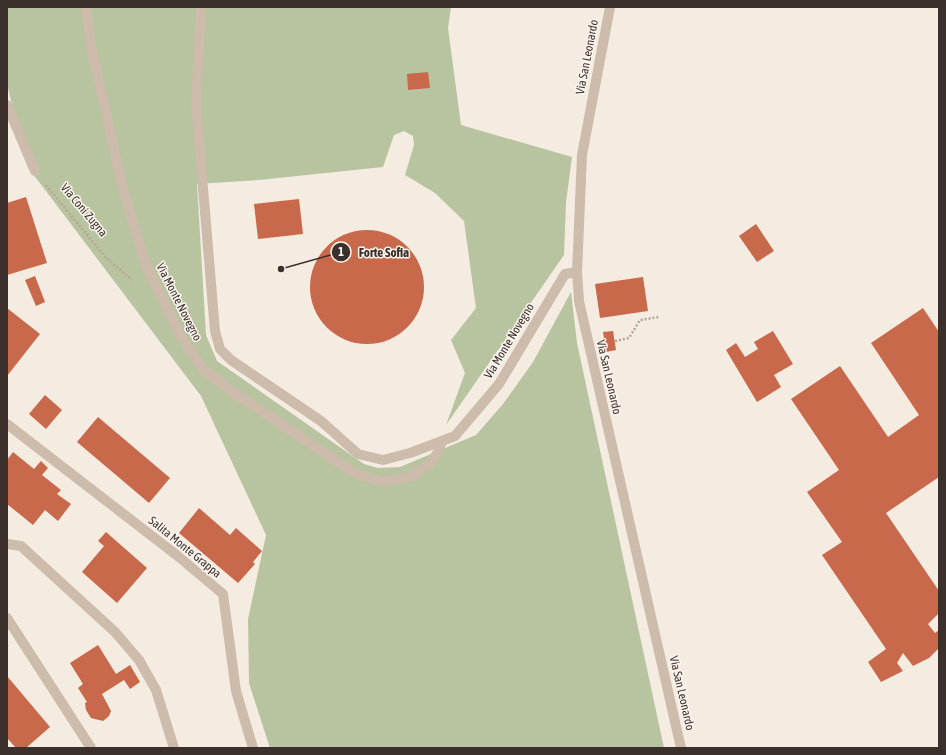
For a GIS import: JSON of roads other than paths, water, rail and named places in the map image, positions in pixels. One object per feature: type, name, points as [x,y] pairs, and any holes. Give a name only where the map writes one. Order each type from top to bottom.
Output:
[{"type":"street","name":"Via Monte Novegno","points":[[86,7],[91,46],[124,193],[146,265],[180,335],[203,369],[230,390],[356,474],[382,482],[412,476],[431,462],[438,452],[442,441]]},
{"type":"street","name":"Via Monte Novegno","points":[[200,7],[196,105],[215,331],[220,349],[231,360],[321,421],[358,454],[382,460],[410,453],[455,436],[499,384],[565,274],[577,272]]},
{"type":"street","name":"Via San Leonardo","points":[[610,7],[582,155],[577,272],[579,301],[681,748]]},
{"type":"street","points":[[7,105],[34,171]]},
{"type":"street","name":"Salita Monte Grappa","points":[[7,424],[179,557],[223,594],[236,691],[253,748]]},
{"type":"street","points":[[7,544],[21,546],[115,632],[139,660],[156,690],[174,748]]},
{"type":"street","points":[[7,618],[90,748]]},
{"type":"place","name":"Forte Sofia","points":[[281,269]]}]
